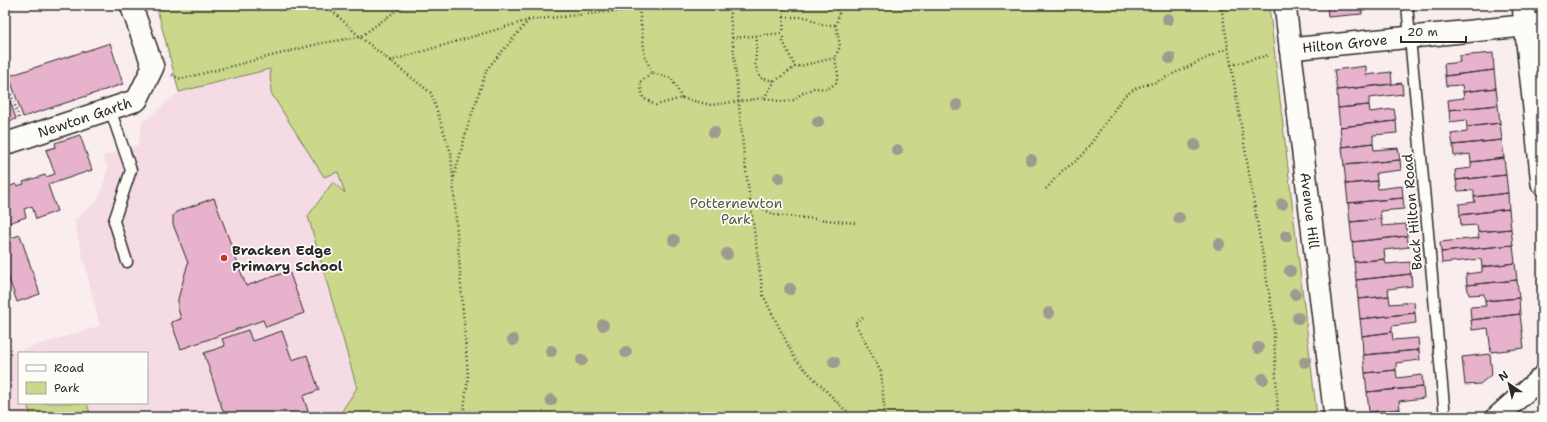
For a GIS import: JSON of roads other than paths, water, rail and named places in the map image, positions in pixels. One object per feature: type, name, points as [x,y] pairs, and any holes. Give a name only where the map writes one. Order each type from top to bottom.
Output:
[{"type":"street","name":"Newton Garth","points":[[5,144],[137,100],[153,67],[131,5]]},
{"type":"street","name":"Avenue Hill","points":[[1285,5],[1334,417]]},
{"type":"street","points":[[1523,5],[1534,25],[1542,184]]},
{"type":"street","name":"Hilton Grove","points":[[1290,49],[1534,25]]},
{"type":"street","points":[[1497,417],[1542,377]]},
{"type":"lane","name":"Back Hilton Road","points":[[1407,5],[1445,417]]},
{"type":"lane","points":[[110,109],[131,170],[114,221],[127,262]]},
{"type":"place","name":"Bracken Edge Primary School","points":[[224,258]]},
{"type":"park label","name":"Potternewton Park","points":[[736,212]]}]
